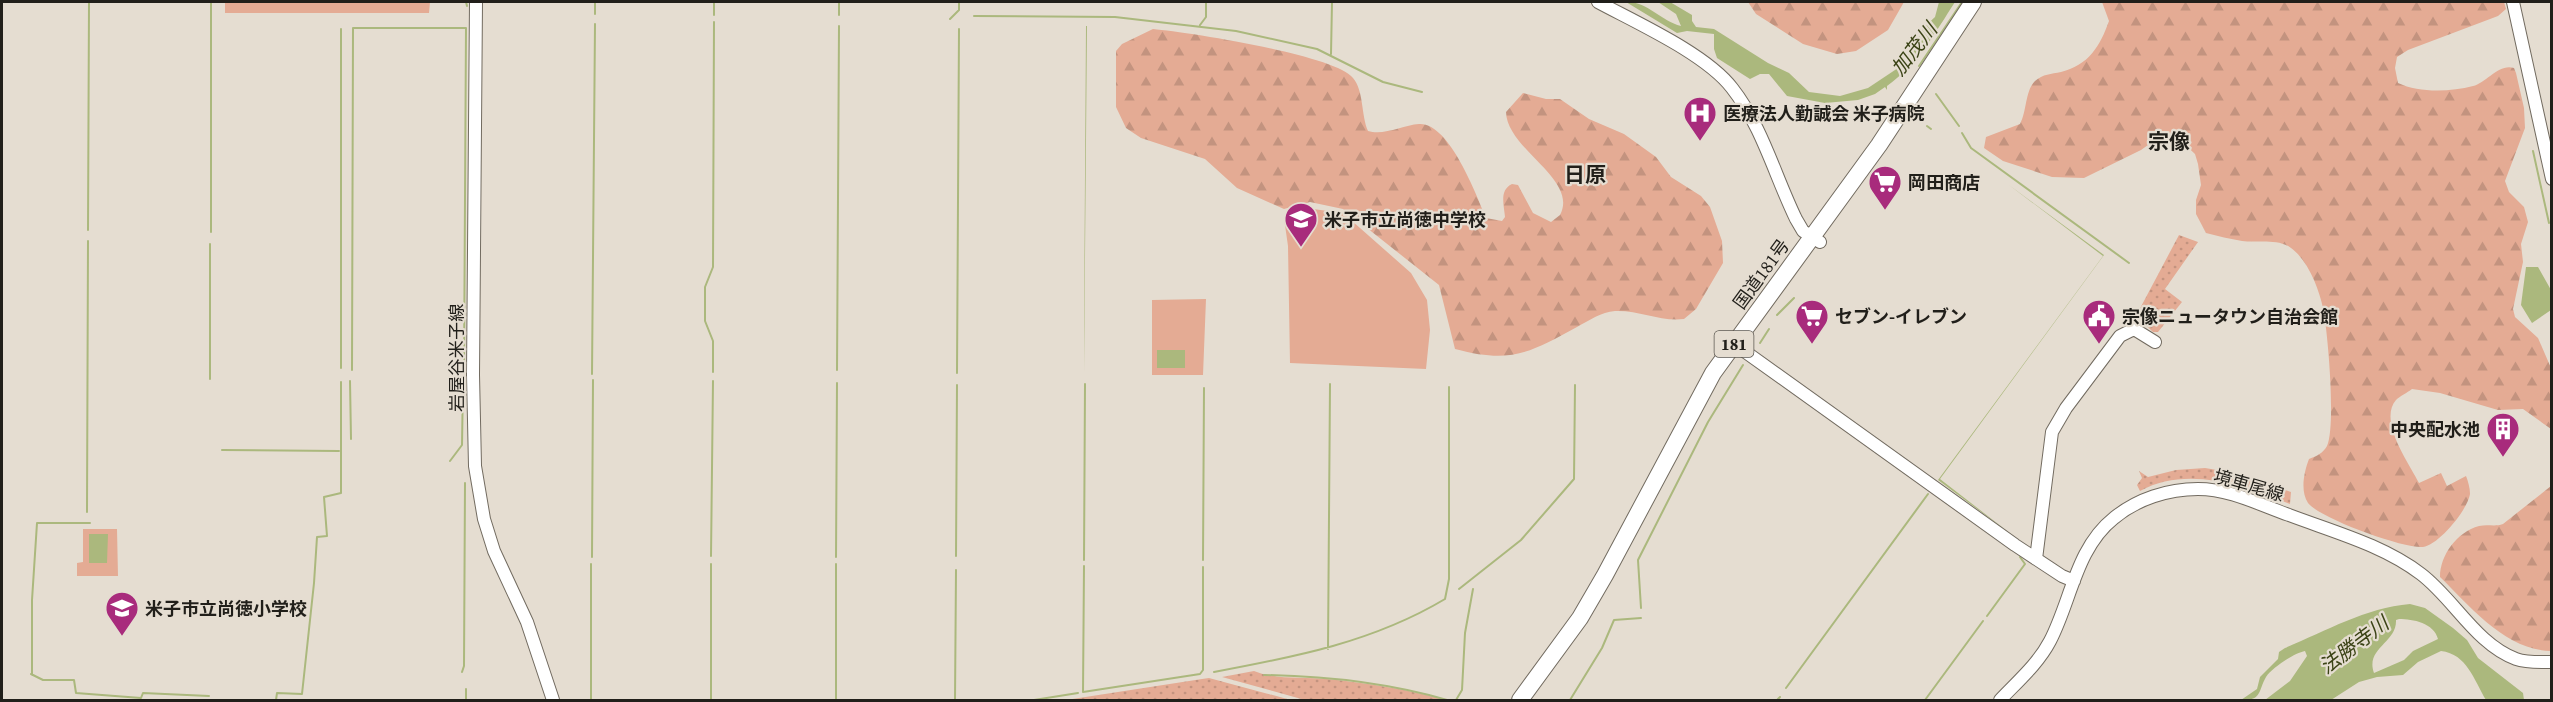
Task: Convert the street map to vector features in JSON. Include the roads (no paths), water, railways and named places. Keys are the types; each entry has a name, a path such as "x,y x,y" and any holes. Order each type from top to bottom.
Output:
{"highway":[{"name":"国道181号","path":"1520,700 1580,618 1713,373 1816,240 1973,2"},
{"name":"国道181号","path":"1534,700 1596,610 1684,438 1740,348 1938,74 1983,2"}],"main road":[{"name":"岩屋谷米子線","path":"476,2 473,375 475,466 484,519 494,551 526,622 552,700"},
{"path":"1598,2 1704,61 1732,86 1746,108 1796,219 1803,231 1816,240"},
{"path":"2513,2 2552,179"},
{"path":"2036,559 2050,445 2057,423 2120,336 2134,329 2155,342"},
{"path":"1740,348 2036,559 2074,581"},
{"name":"境車尾線","path":"2000,700 2048,644 2092,541 2113,518 2132,506 2176,491 2215,491 2238,496 2387,553 2437,586 2482,635 2499,649 2527,662 2552,662"}],"water":[{"name":"加茂川","path":"1626,2 1641,5 1681,26 1676,14 1658,2 1670,2 1692,15 1692,21 1696,27 1714,29 1768,63 1789,73 1809,92 1840,96 1868,88 1898,68 1916,43 1922,29 1935,17 1939,2 1955,2 1925,47 1908,68 1887,86 1887,90 1885,87 1875,94 1858,100 1825,103 1787,96 1769,74 1760,74 1750,79 1717,58 1714,49 1714,34 1687,31 1677,33"},
{"path":"1087,26 1084,373 1084,324"},
{"path":"2009,185 2104,255 1940,479 2011,534 1938,480 2103,256"},
{"path":"2526,267 2538,267 2551,290 2551,310 2532,323 2521,305"},
{"path":"1157,350 1185,350 1185,368 1157,368"},
{"path":"89,534 108,534 107,563 89,563"},
{"name":"法勝寺川","path":"2410,604 2425,608 2453,628 2467,640 2478,658 2523,693 2524,700 2486,700 2464,663 2450,653 2441,651 2418,662 2403,675 2377,677 2359,682 2331,700 2265,700 2290,681 2307,656 2305,651 2273,669 2266,677 2256,697 2241,700 2257,689 2260,677 2278,659 2279,652 2285,648 2361,615","holes":["2405,619 2428,626 2438,639 2413,651 2404,660 2374,673 2372,664 2377,651 2392,634 2396,620"]}],"waterway":[{"path":"88,230 89,2"},
{"path":"211,2 211,232"},
{"path":"466,2 467,6"},
{"path":"595,2 595,14"},
{"path":"714,2 714,15"},
{"path":"839,2 839,15"},
{"path":"950,19 959,10 959,2"},
{"path":"1200,25 1206,17 1206,2"},
{"path":"1331,54 1332,2"},
{"name":"加茂川","path":"1919,66 1962,2"},
{"path":"974,16 1115,17 1236,31 1317,49 1383,82 1422,92"},
{"path":"713,372 713,341 705,321 705,287 713,267 714,22"},
{"path":"592,374 595,24"},
{"path":"837,370 839,26"},
{"path":"352,370 353,28 466,28 464,370"},
{"path":"341,29 341,368"},
{"path":"957,373 959,29"},
{"path":"1936,94 1959,126"},
{"path":"1927,126 1931,129"},
{"path":"1962,133 1971,148 2129,263"},
{"path":"2533,151 2549,223"},
{"path":"87,512 88,241"},
{"path":"210,244 210,379"},
{"path":"1777,315 1794,298"},
{"path":"1760,343 1769,329"},
{"path":"1641,608 1638,560 1708,422 1743,365"},
{"path":"592,557 593,380"},
{"path":"350,381 351,439"},
{"path":"450,461 462,445 463,381"},
{"path":"711,556 713,381"},
{"path":"276,700 277,693 302,694 317,537 327,536 324,497 341,493 341,382"},
{"path":"836,557 837,383"},
{"path":"1084,560 1085,384"},
{"path":"1328,649 1330,384"},
{"path":"956,556 957,385"},
{"path":"1459,589 1521,540 1574,479 1575,385"},
{"path":"1214,672 1304,654 1362,637 1418,614 1445,599 1449,579 1449,387"},
{"path":"1203,560 1204,388"},
{"path":"222,450 339,451"},
{"path":"462,672 464,666 465,483"},
{"path":"1786,688 1928,494"},
{"path":"32,675 32,600 37,523 90,523"},
{"path":"1987,616 2025,564 2020,557"},
{"path":"591,564 591,700"},
{"path":"711,564 711,700"},
{"path":"836,564 836,700"},
{"path":"1084,566 1083,692 1200,674 1203,670 1203,567"},
{"path":"955,700 956,570"},
{"path":"1456,700 1462,690 1465,633 1473,589"},
{"path":"1570,700 1602,648 1614,620 1641,618"},
{"path":"1925,700 1983,621"},
{"path":"31,674 43,680 74,680 76,693 141,698 143,693 209,696"},
{"path":"1264,675 1356,682 1402,689 1447,700"},
{"path":"466,689 466,700"},
{"path":"1034,700 1078,693"},
{"path":"1777,700 1780,697"}],"place":[{"name":"医療法人勤誠会 米子病院","path":"1700,142"},
{"name":"岡田商店","path":"1885,211"},
{"name":"米子市立尚徳中学校","path":"1301,248"},
{"name":"セブン-イレブン","path":"1812,345"},
{"name":"宗像ニュータウン自治会館","path":"2099,345"},
{"name":"中央配水池","path":"2503,458"},
{"name":"米子市立尚徳小学校","path":"122,637"}],"district":[{"name":"宗像","path":"2169,141"},
{"name":"日原","path":"1585,174"}]}
